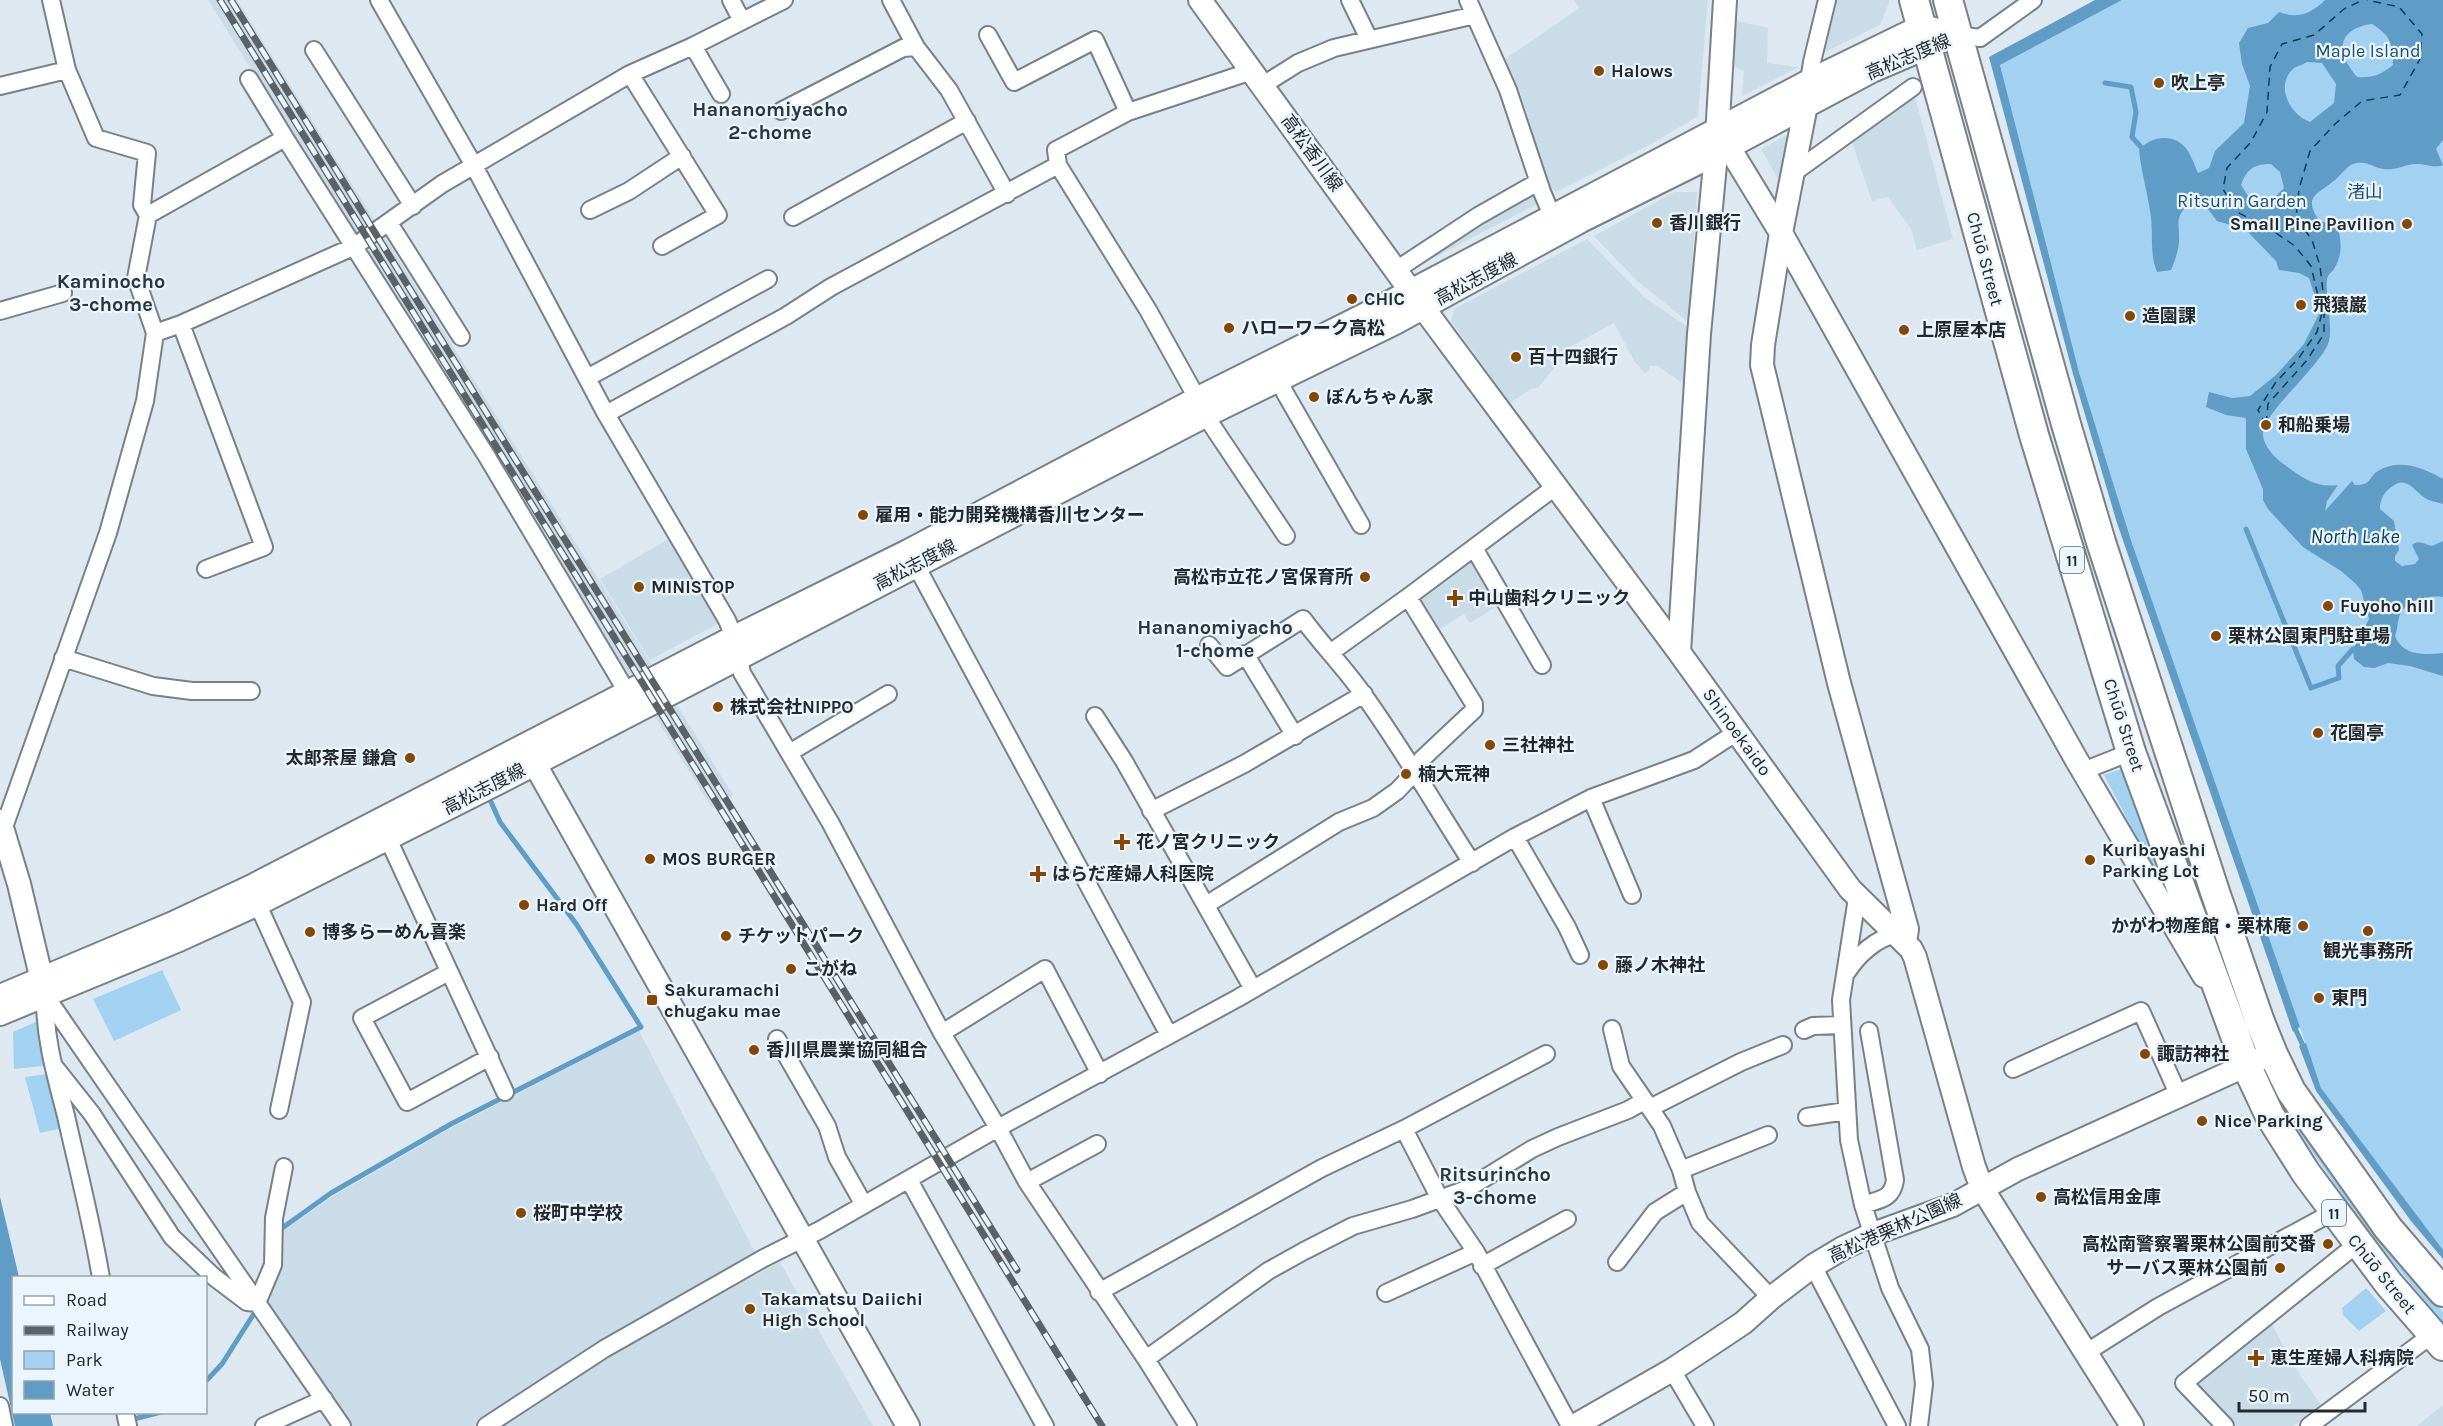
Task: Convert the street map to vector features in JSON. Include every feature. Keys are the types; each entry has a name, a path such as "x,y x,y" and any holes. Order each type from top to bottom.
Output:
{"highway":[{"name":"11","path":"1948,0 1958,35"},
{"name":"Chūō Street","path":"1922,24 2017,374 2131,752 2246,1065 2270,1116 2333,1212 2404,1303 2438,1340"},
{"name":"Chūō Street","path":"1958,35 2101,542 2215,892 2273,1054 2292,1091 2336,1156 2388,1228 2443,1292"}],"main road":[{"name":"高松香川線","path":"1200,0 1417,299"},
{"path":"1679,652 1699,334 1721,143 1718,80 1725,0"},
{"name":"高松志度線","path":"1721,143 1809,81 1922,24 1958,35"},
{"name":"高松志度線","path":"0,996 43,987 179,940 254,895 1202,406 1417,299 1556,224 1721,143 1806,105 1878,68 1922,24"},
{"path":"1806,105 1781,233 1763,345 1762,365 1839,683 1907,929 1901,938"},
{"path":"1721,143 1781,233 2083,771 2227,1015"},
{"name":"Shinoekaido","path":"1417,299 1679,652 1857,898 1901,938 1915,957 1974,1167 1982,1188 2132,1426"},
{"path":"1644,606 1661,600 1673,592 1683,578"},
{"name":"高松志度線","path":"529,755 627,692 736,647"},
{"path":"529,755 908,1426"},
{"path":"1,825 20,884 43,987"},
{"name":"高松志度線","path":"0,1014 43,987"},
{"name":"高松港栗林公園線","path":"1572,1426 1672,1370 1743,1323 1813,1266 1842,1248 1872,1234 1953,1204 2018,1169 2273,1054"}],"street":[{"path":"1,825 108,533 145,400 155,333 136,278 148,215 142,205 147,153 96,138 67,70 51,0"},
{"path":"379,0 473,164 606,414 727,620 742,673 830,822 942,1033 1027,1182 1146,1359 1188,1426"},
{"path":"731,0 742,21"},
{"path":"155,333 181,324 355,246 473,164 630,74 693,46 784,0"},
{"path":"891,0 916,47 949,90 1007,194"},
{"path":"1350,0 1369,39"},
{"path":"1809,81 1827,0"},
{"path":"1958,35 1980,38 2033,0"},
{"path":"1286,536 1202,406 1149,310 1058,165 1056,150 1128,112 1257,78 1334,48 1472,8 1508,90 1538,182 1556,224"},
{"path":"987,35 1014,82 1095,40 1128,112"},
{"path":"693,46 721,94"},
{"path":"781,111 903,48 916,47"},
{"path":"314,51 413,206"},
{"path":"0,86 67,70"},
{"path":"630,74 718,215 662,246"},
{"path":"249,80 486,454 627,692"},
{"path":"1792,174 1913,87"},
{"path":"793,217 967,122"},
{"path":"148,215 285,138"},
{"path":"590,210 629,191 682,156"},
{"path":"606,414 786,316 831,286 1058,165"},
{"path":"1396,270 1478,216 1538,182"},
{"path":"389,223 461,337"},
{"path":"587,378 768,279"},
{"path":"0,311 63,293"},
{"path":"181,324 264,547 206,569"},
{"path":"1275,370 1361,525"},
{"path":"1330,653 1555,487"},
{"path":"1474,548 1542,665"},
{"path":"911,558 1169,1035"},
{"path":"1206,905 1339,822 1373,808 1397,791 1414,773 1422,759 1474,710 1474,704 1408,597"},
{"path":"1209,645 1227,667 1303,619 1364,694 1472,863"},
{"path":"1245,654 1295,736"},
{"path":"63,658 153,686 192,691 251,691"},
{"path":"789,753 888,694"},
{"path":"1151,811 1295,736 1364,694"},
{"path":"1095,716 1124,761 1253,989"},
{"path":"486,1426 604,1349 764,1258 909,1180 998,1128 1253,989 1515,837 1591,798 1694,760 1737,732"},
{"path":"2083,771 2131,752"},
{"path":"1591,798 1632,896"},
{"path":"384,829 506,1092"},
{"path":"1515,837 1567,927 1580,955"},
{"path":"254,895 302,1002 279,1110"},
{"path":"1857,898 1841,1000 1846,1111 1853,1168 1872,1234 1890,1288 1920,1349 1924,1384 1919,1426"},
{"path":"1846,974 1856,958 1886,936 1901,938"},
{"path":"942,1033 1045,969 1100,1074"},
{"path":"450,972 362,1018 407,1102 490,1057"},
{"path":"43,987 54,1066 93,1231 101,1276"},
{"path":"43,987 342,1426"},
{"path":"2013,1069 2141,1011 2178,1096"},
{"path":"1804,1030 1813,1026 1841,1025"},
{"path":"1612,1029 1621,1066 1662,1126 1681,1170 1686,1192 1700,1222 1771,1298"},
{"path":"1863,1205 1887,1197 1893,1191 1895,1180 1869,1031"},
{"path":"777,1039 827,1126 837,1157 864,1205"},
{"path":"1146,1359 1268,1271 1353,1226 1467,1189 1532,1149 1558,1137 1647,1104 1783,1045"},
{"path":"1099,1292 1322,1168 1404,1129 1546,1054"},
{"path":"54,1066 92,1114 172,1237 214,1277 247,1302 257,1303"},
{"path":"1807,1118 1846,1111"},
{"path":"1404,1129 1440,1199 1479,1259 1572,1426"},
{"path":"1681,1170 1768,1135"},
{"path":"1027,1182 1097,1144"},
{"path":"257,1303 273,1265 274,1218 284,1167"},
{"path":"909,1180 1045,1426"},
{"path":"1617,1262 1655,1212 1686,1192"},
{"path":"2086,1352 2158,1307 2333,1212"},
{"path":"1386,1293 1479,1259 1567,1219"},
{"path":"2225,1426 2184,1383 2357,1244"},
{"path":"1813,1266 1897,1426"},
{"path":"2309,1426 2438,1340"},
{"path":"1672,1370 1705,1426"},
{"path":"264,1426 324,1399"},
{"path":"0,1406 4,1426"}],"shaded area":[{"path":"208,0 237,0 733,795 712,808"},
{"path":"1574,0 1708,0 1698,116 1653,143 1556,192 1549,187 1520,91 1513,83 1504,60 1579,8"},
{"path":"1833,0 1889,0 1889,2 1880,25 1823,53"},
{"path":"1737,21 1768,28 1767,63 1799,67 1742,96 1744,71 1735,67 1734,61"},
{"path":"1914,93 1953,239 1917,250 1911,229 1888,197 1872,201 1851,139"},
{"path":"1787,135 1791,144 1783,178 1778,179 1761,149"},
{"path":"1532,189 1538,197 1537,204 1420,265 1412,262"},
{"path":"1674,192 1697,192 1688,322 1636,280 1594,236"},
{"path":"1587,239 1644,297 1688,327 1685,383 1658,366 1650,366 1645,373 1634,361 1614,323 1548,359 1555,367 1538,388 1531,389 1510,403 1451,321 1454,309"},
{"path":"672,537 721,622 650,660 600,579"},
{"name":"中山歯科クリニック","path":"1466,559 1474,561 1499,605 1470,623 1464,614 1434,633 1414,595"},
{"name":"桜町中学校","path":"639,1031 757,1256 601,1341 473,1426 351,1426 266,1303 280,1266 282,1231 333,1196 453,1127"},
{"name":"Takamatsu Daiichi High School","path":"780,1262 873,1426 502,1426 608,1356"},
{"name":"恵生産婦人科病院","path":"2270,1321 2300,1375 2322,1406 2293,1426 2231,1426 2191,1384"},
{"path":"2443,1405 2443,1426 2417,1426"}],"green space":[{"name":"Ritsurin Garden","path":"2122,0 2443,0 2443,1250 2321,1088 2137,558 2105,457 2079,372 2000,65"},
{"path":"2125,768 2164,875 2158,877 2104,775"},
{"path":"162,970 181,1010 114,1041 93,999"},
{"path":"38,1021 44,1066 14,1069 13,1032"},
{"path":"48,1074 62,1128 40,1133 25,1077"},
{"path":"2293,1115 2407,1269 2443,1312 2443,1323 2364,1226 2288,1117"},
{"path":"2366,1288 2386,1311 2359,1331 2343,1315 2342,1308"}],"water":[{"path":"2095,0 2122,0 2000,65 2079,372 2132,543 2300,1027 2293,1032 2117,523 2073,374 1989,57"},
{"name":"North Lake","path":"2325,0 2443,0 2443,140 2436,149 2443,165 2412,164 2388,169 2364,163 2354,164 2314,197 2312,207 2320,222 2329,222 2338,229 2340,239 2339,259 2327,280 2330,338 2314,365 2266,423 2263,437 2273,455 2297,474 2323,485 2338,485 2327,501 2325,511 2352,481 2355,485 2365,484 2378,471 2386,467 2411,466 2443,479 2443,504 2427,499 2408,484 2400,483 2385,493 2380,509 2394,521 2399,550 2395,561 2402,566 2415,564 2419,559 2412,545 2415,543 2422,542 2432,546 2443,541 2443,597 2424,598 2405,607 2401,612 2395,636 2399,643 2409,651 2422,654 2443,653 2443,676 2410,666 2388,663 2374,668 2364,667 2354,659 2353,649 2369,619 2361,590 2341,571 2303,547 2268,509 2263,500 2263,489 2246,449 2246,418 2226,415 2206,407 2209,392 2232,398 2250,396 2276,375 2304,344 2320,312 2309,278 2299,273 2279,270 2276,261 2245,229 2217,221 2207,208 2191,202 2180,216 2179,246 2171,270 2157,272 2153,257 2149,203 2139,150 2150,141 2171,139 2183,145 2188,151 2198,173 2209,168 2215,151 2244,123 2250,86 2242,64 2239,43 2248,28 2268,23 2279,12 2292,15 2304,14","holes":["2372,24 2387,36 2392,51 2393,65 2376,75 2357,77 2345,59 2343,43 2352,31","2307,62 2322,63 2336,84 2334,103 2310,122 2296,113 2287,99 2285,83 2294,68","2271,164 2280,172 2284,188 2266,206 2254,205 2241,185 2252,168"]},
{"path":"2306,1043 2321,1088 2443,1250 2443,1259 2411,1221 2316,1091 2299,1046"},
{"path":"0,1197 19,1276 12,1276 12,1413 0,1359"},
{"path":"12,1414 50,1414 53,1426 15,1426"}],"waterway":[{"path":"2105,83 2131,87 2136,112 2132,137 2141,147"},
{"path":"2246,529 2311,688 2339,678 2338,666 2353,649"},
{"path":"278,1231 331,1193 451,1124 641,1027 577,925 500,822 491,802"},
{"path":"2294,1026 2305,1050"},
{"path":"207,1380 222,1364 255,1312"},
{"path":"135,1425 134,1419 153,1414"}],"ferry route":[{"path":"2266,425 2258,410 2276,382 2298,359 2317,332 2322,313 2311,266 2295,246 2270,229 2237,212 2223,189 2227,168 2251,142 2267,112 2270,67 2282,44 2314,35 2344,9 2363,0"},
{"path":"2266,424 2268,404 2307,360 2324,334 2324,300 2320,266 2312,240 2296,218 2299,189 2310,151 2335,124 2362,101 2400,95 2420,59 2422,34 2399,7 2367,0"}],"railway":[{"path":"220,0 1102,1426"},
{"path":"231,0 1017,1270"}],"place":[{"name":"Halows","path":"1599,71"},
{"name":"吹上亭","path":"2159,83"},
{"name":"香川銀行","path":"1657,223"},
{"name":"Small Pine Pavilion","path":"2407,224"},
{"name":"CHIC","path":"1352,299"},
{"name":"飛猿巌","path":"2301,305"},
{"name":"造園課","path":"2130,316"},
{"name":"ハローワーク高松","path":"1229,328"},
{"name":"上原屋本店","path":"1904,330"},
{"name":"百十四銀行","path":"1516,357"},
{"name":"ぽんちゃん家","path":"1314,397"},
{"name":"和船乗場","path":"2266,425"},
{"name":"雇用・能力開発機構香川センター","path":"863,515"},
{"name":"高松市立花ノ宮保育所","path":"1365,577"},
{"name":"MINISTOP","path":"639,587"},
{"name":"中山歯科クリニック","path":"1455,598"},
{"name":"Fuyoho hill","path":"2328,606"},
{"name":"栗林公園東門駐車場","path":"2216,636"},
{"name":"株式会社NIPPO","path":"718,707"},
{"name":"花園亭","path":"2318,733"},
{"name":"三社神社","path":"1490,745"},
{"name":"太郎茶屋 鎌倉","path":"410,758"},
{"name":"楠大荒神","path":"1406,774"},
{"name":"花ノ宮クリニック","path":"1122,842"},
{"name":"MOS BURGER","path":"650,859"},
{"name":"Kuribayashi Parking Lot","path":"2090,860"},
{"name":"はらだ産婦人科医院","path":"1038,874"},
{"name":"Hard Off","path":"524,905"},
{"name":"かがわ物産館・栗林庵","path":"2303,926"},
{"name":"観光事務所","path":"2368,931"},
{"name":"博多らーめん喜楽","path":"310,932"},
{"name":"チケットパーク","path":"726,936"},
{"name":"藤ノ木神社","path":"1603,965"},
{"name":"こがね","path":"791,969"},
{"name":"東門","path":"2319,998"},
{"name":"Sakuramachi chugaku mae","path":"652,1000"},
{"name":"香川県農業協同組合","path":"754,1050"},
{"name":"諏訪神社","path":"2145,1054"},
{"name":"Nice Parking","path":"2202,1121"},
{"name":"高松信用金庫","path":"2041,1197"},
{"name":"桜町中学校","path":"521,1213"},
{"name":"高松南警察署栗林公園前交番","path":"2328,1244"},
{"name":"サーバス栗林公園前","path":"2280,1268"},
{"name":"Takamatsu Daiichi High School","path":"750,1309"},
{"name":"恵生産婦人科病院","path":"2256,1358"}],"district":[{"name":"Hananomiyacho 2-chome","path":"770,120"},
{"name":"Kaminocho 3-chome","path":"111,292"},
{"name":"Hananomiyacho 1-chome","path":"1215,638"},
{"name":"Ritsurincho 3-chome","path":"1495,1186"}],"park label":[{"name":"Maple Island","path":"2368,51"},
{"name":"渚山","path":"2365,192"}]}
